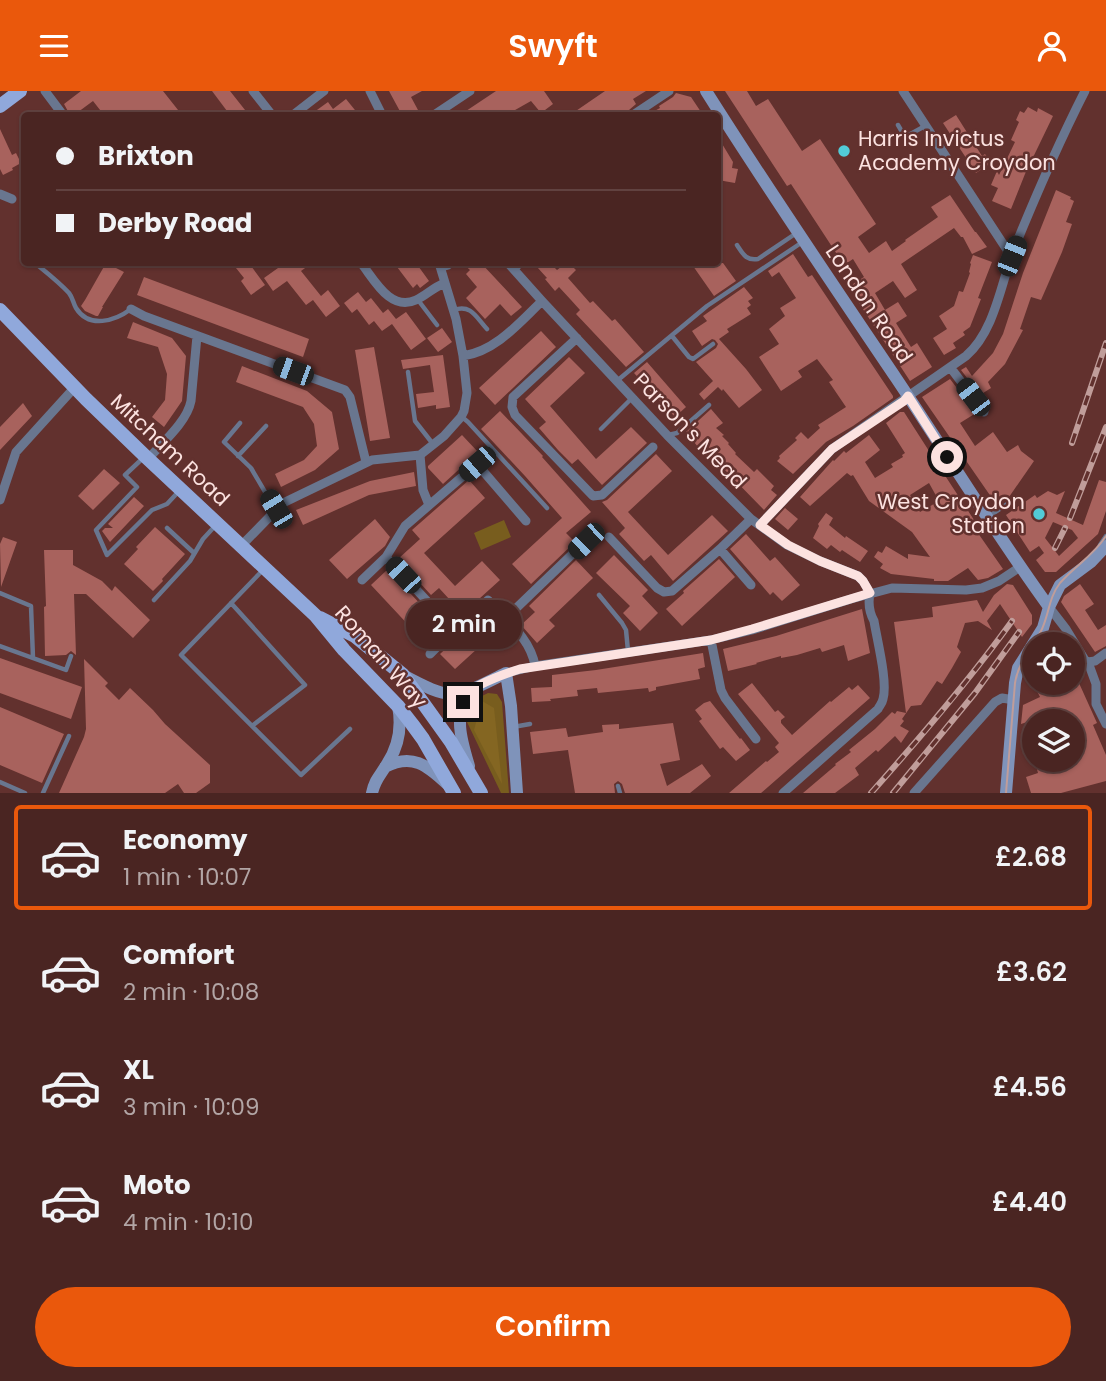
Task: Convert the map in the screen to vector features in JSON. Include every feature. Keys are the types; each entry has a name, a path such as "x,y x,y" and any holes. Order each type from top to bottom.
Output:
{"main road":[{"path":"0,106 20,91"},
{"name":"Mitcham Road","path":"0,310 147,457 316,616"},
{"name":"Roman Way","path":"316,616 355,636 403,675 443,730 481,793"},
{"name":"Roman Way","path":"316,616 344,650 398,706 423,739 453,791"}],"street":[{"path":"45,91 61,112"},
{"path":"253,91 270,112"},
{"path":"297,112 324,91"},
{"path":"370,91 380,112"},
{"path":"438,112 470,91"},
{"path":"638,112 669,91"},
{"name":"London Road","path":"706,91 720,112"},
{"path":"903,91 1012,256"},
{"path":"760,525 832,449 904,401 966,356 980,342 1052,159 1085,91"},
{"name":"London Road","path":"721,114 800,237 1049,607"},
{"path":"0,194 12,199"},
{"path":"364,266 384,293 391,299 406,303 445,283"},
{"path":"242,545 276,509 293,497 366,462 420,455 434,445 461,417 467,393 463,355 440,266"},
{"name":"Parson's Mead","path":"511,266 667,435 751,519 798,550 858,576 870,593"},
{"path":"463,355 483,351 498,342 542,301"},
{"path":"131,309 345,390 350,397 366,462"},
{"path":"147,457 189,411 197,336"},
{"path":"577,338 513,397 515,415 589,494 598,497 667,435"},
{"path":"950,367 984,412"},
{"path":"0,500 16,452 75,387"},
{"path":"420,455 423,490 429,505"},
{"path":"362,580 386,557 405,526 477,464 526,521"},
{"path":"609,537 664,593 672,591 751,519"},
{"path":"505,619 586,541"},
{"path":"1006,793 1018,668 1043,628 1049,607 1060,585 1091,562 1106,546"},
{"path":"720,549 751,585"},
{"path":"386,557 454,630 430,654"},
{"path":"403,675 446,695 468,692 506,673 535,666 711,640 870,593 900,587 966,590 982,588 1020,567"},
{"path":"783,793 882,703 883,680 869,604 870,593"},
{"path":"474,613 488,600 531,650 535,666"},
{"path":"1049,607 1084,660 1088,662 1096,684 1096,704 1106,724"},
{"path":"711,640 721,690 756,739"},
{"path":"1088,662 1095,661 1106,653"},
{"path":"506,673 511,701 517,793"},
{"path":"468,692 459,712 463,747 472,776"},
{"path":"914,793 995,702 1002,698 1014,700"},
{"path":"372,793 374,782 392,756 399,734 398,706"},
{"path":"385,768 403,761 420,763 453,791"}],"lane":[{"path":"898,125 905,137 926,126"},
{"path":"737,245 746,258 751,260 800,237"},
{"path":"617,381 707,306 800,237"},
{"path":"39,266 69,294 76,310 92,320 115,319 131,309"},
{"path":"418,299 437,325"},
{"path":"453,310 464,307 469,309 487,329"},
{"path":"672,336 693,359 713,344"},
{"path":"408,372 415,421 434,445"},
{"path":"601,429 633,398"},
{"path":"667,435 677,433 709,405"},
{"path":"461,417 547,508"},
{"path":"240,423 224,442 251,468 276,509"},
{"path":"238,456 266,426"},
{"path":"147,457 125,475 137,487 96,530 107,555 152,510 167,504 181,489"},
{"path":"987,517 1016,498"},
{"path":"154,600 190,561 203,539 218,523"},
{"path":"167,528 194,553"},
{"path":"1049,607 1059,585 1092,553 1106,535"},
{"path":"265,567 181,655 301,775 350,729"},
{"path":"0,593 31,606 33,658"},
{"path":"598,595 622,623 626,631 628,652"},
{"path":"231,603 305,685 252,726"},
{"path":"0,646 66,670 71,656"},
{"path":"512,727 530,725"},
{"path":"43,793 69,736"},
{"path":"0,782 25,793"},
{"path":"618,786 620,793"}],"shaded area":[{"path":"504,520 511,537 481,550 474,533"},
{"path":"488,693 497,694 502,702 509,793 501,793 467,722 474,700"},
{"path":"482,701 494,708 502,784 474,730"}],"building":[{"path":"81,91 163,91 180,112 102,112 93,101 78,112 68,112 64,104"},
{"path":"212,91 230,91 247,112 228,112"},
{"path":"389,91 422,91 411,97 418,110 400,112"},
{"path":"496,91 544,91 553,104 542,112 531,101 511,112 464,112"},
{"path":"605,91 646,91 633,99 636,104 628,112 574,112"},
{"path":"725,91 747,91 756,106 768,99 802,151 820,139 876,224 858,237 869,253 886,241 892,251 906,241 938,217 931,207 950,195 987,247 972,254 963,237 954,228 901,264 917,290 905,298 893,281 875,293 885,310 898,302 907,316 896,323 911,347 917,343 932,367 910,381 859,303 852,288 853,284 864,277 853,259 844,265 791,184 787,186"},
{"path":"676,93 691,97 701,112 653,112"},
{"path":"346,99 357,112 314,112 328,102 333,109"},
{"path":"1028,107 1037,112 1038,108 1053,116 1011,209 992,201 998,188 991,185 997,171 999,175 1015,142 1011,140 1019,122 1016,120 1020,111 1024,113"},
{"path":"956,115 982,156 985,154 991,163 976,173 943,123"},
{"path":"0,129 12,155 16,153 21,163 3,175 0,169"},
{"path":"721,142 733,162 732,168 738,169 735,183 721,181"},
{"path":"1056,190 1074,201 1066,222 1072,224 1062,252 1041,300 1031,297 1020,329 1023,330 1005,364 988,382 991,388 980,395 961,370 966,367 972,376 993,353 1003,334 1023,273"},
{"path":"793,254 808,277 812,275 893,398 826,442 793,474 777,461 779,456 797,440 795,438 801,432 808,439 820,428 818,425 846,407 829,382 833,380 817,359 798,371 802,377 781,391 759,357 779,344 769,329 785,316 780,308 796,298 779,272 772,277 768,271"},
{"path":"973,255 992,262 970,327 963,332 965,335 953,343 956,348 944,355 933,338 947,329 939,316 954,306 959,291 963,292"},
{"path":"723,263 736,281 714,296 693,266 721,266"},
{"path":"104,266 112,266 124,272 98,316 85,311 81,306"},
{"path":"234,266 251,266 265,285 251,295 241,281 244,278"},
{"path":"281,266 308,266 301,271 321,296 328,290 340,306 326,317 313,300 306,305 287,281 273,291 264,278"},
{"path":"396,266 418,266 429,281 420,288 417,284 413,288"},
{"path":"465,266 484,266 522,307 511,316 500,304 485,319 466,298 477,287 466,274 470,270"},
{"path":"553,266 557,270 562,266 572,266 576,270 568,278 590,303 593,301 612,321 615,319 644,352 626,367 576,314 580,310 559,287 555,291 537,267"},
{"path":"144,277 309,339 303,357 137,295"},
{"path":"744,287 753,298 748,301 751,305 747,308 751,314 727,329 729,332 719,339 762,390 739,408 723,389 722,391 718,387 704,400 699,394 713,381 696,362 718,344 712,339 702,346 692,331 707,321 703,316"},
{"path":"358,292 366,302 371,298 383,313 388,309 396,319 406,312 426,339 411,350 392,324 382,331 374,321 369,325 357,309 352,313 344,303"},
{"path":"133,322 172,338 186,356 182,401 164,427 152,417 165,400 167,374 158,347 127,338"},
{"path":"442,328 452,342 438,352 427,338"},
{"path":"541,331 556,347 495,405 479,388"},
{"path":"374,347 390,438 370,441 355,350"},
{"path":"443,355 450,407 436,409 436,405 418,408 416,394 434,392 430,365 403,369 401,360"},
{"path":"569,357 585,373 550,406 596,459 631,427 647,443 602,485 578,459 572,464 558,450 539,428 546,422 525,399"},
{"path":"647,362 686,407 675,417 634,373"},
{"path":"242,366 307,391 332,412 339,449 315,470 281,487 275,474 304,460 317,446 314,424 303,407 236,382"},
{"path":"950,379 976,413 960,423 975,446 993,432 1007,452 1018,445 1021,451 1034,461 1009,497 999,504 996,504 922,397"},
{"path":"23,403 32,416 0,450 0,427"},
{"path":"711,409 723,423 716,428 724,435 722,436 735,454 754,472 757,469 774,486 771,490 777,495 764,510 722,467 720,469 706,457 686,432"},
{"path":"500,411 591,512 566,533 575,542 531,584 512,564 562,518 481,429"},
{"path":"904,412 1003,569 988,578 978,580 968,568 948,581 891,574 880,568 883,564 874,557 878,551 882,553 886,546 908,559 908,554 930,557 912,532 869,501 853,475 847,473 810,506 800,497 833,460 869,435 880,450 865,462 875,478 893,467 891,464 905,453 886,423","holes":["929,483 939,501 920,512 910,495"]},
{"path":"462,435 478,452 443,484 428,466"},
{"path":"656,454 672,471 628,512 668,555 712,515 728,531 673,581 651,555 644,561 619,534 625,528 602,502"},
{"path":"104,469 120,483 93,510 78,496"},
{"path":"414,472 416,486 369,495 303,525 296,510 370,481"},
{"path":"469,480 485,498 424,553 455,586 482,561 500,580 469,608 467,615 475,620 485,612 500,628 455,669 440,654 472,624 439,588 431,595 398,559 420,539 412,530"},
{"path":"1099,480 1106,482 1106,511 1098,534 1056,572 1045,572 1036,560 1044,553 1039,546 1030,552 1006,515 1035,495 1037,498 1048,491 1057,495 1065,491 1056,513 1083,525","holes":["1053,522 1072,530 1078,538 1059,556 1045,538"]},
{"path":"134,497 144,506 110,542 102,531 105,528 113,528 108,524"},
{"path":"785,508 798,519 788,530 775,519"},
{"path":"826,513 833,518 829,525 868,551 860,562 831,545 827,549 813,538"},
{"path":"375,519 390,537 385,546 347,579 329,560"},
{"path":"155,527 185,554 153,591 124,564"},
{"path":"746,534 770,561 775,557 800,585 782,601 773,592 770,595 730,549"},
{"path":"3,537 17,542 1,587 0,544"},
{"path":"44,550 73,550 73,565 102,581 112,591 115,586 150,620 133,638 86,594 74,594 76,655 71,651 66,655 45,656"},
{"path":"614,555 648,590 642,596 658,613 640,631 623,613 630,606 596,573"},
{"path":"719,559 735,577 682,626 666,609"},
{"path":"576,560 593,578 549,620 555,626 537,643 521,625 535,612 529,606"},
{"path":"388,569 444,630 428,646 371,585"},
{"path":"1007,584 1013,585 1032,615 1032,624 1026,632 1022,632 1022,637 1000,604 987,621 992,630 978,621 965,623 957,647 961,652 942,684 937,681 921,705 911,706 902,719 904,721 900,726 909,731 901,743 895,736 878,752 876,750 855,768 859,775 835,793 803,793 892,712 906,713 894,622 933,617 932,607 977,600 983,612 994,595"},
{"path":"1080,584 1094,604 1085,610 1098,630 1106,625 1106,646 1095,652 1085,637 1085,632 1081,632 1061,602 1064,596"},
{"path":"862,609 870,653 848,661 844,645 822,652 820,648 728,671 723,649 776,636"},
{"path":"703,653 705,667 698,669 700,679 656,687 656,690 649,692 648,688 598,693 597,688 577,690 578,696 532,702 531,688 552,687 552,675"},
{"path":"0,658 82,687 71,719 0,693"},
{"path":"84,659 108,683 105,686 119,700 130,688 210,765 210,783 196,793 184,793 178,784 165,793 59,793 86,729"},
{"path":"752,683 775,712 778,710 785,717 781,723 792,735 849,687 852,690 858,685 870,698 761,793 729,793 779,752 775,747 779,743 738,694"},
{"path":"1039,695 1084,695 1097,723 1093,725 1106,755 1106,781 1061,793 1031,793 1026,777 1038,772 1085,772 1085,709 1023,709 1023,705 1040,697"},
{"path":"710,701 750,750 736,761 723,747 720,749 699,721 702,719 695,710"},
{"path":"0,707 64,734 42,783 0,765"},
{"path":"673,723 680,760 660,764 667,786 702,764 711,776 690,793 625,793 618,781 614,784 615,793 575,793 568,750 533,754 530,732 566,728 568,737 603,732 602,725 619,724 619,729"}],"tram line":[{"path":"1006,793 1015,683 1019,668 1042,629 1056,588 1106,536"}],"railway":[{"path":"1072,443 1106,343"},
{"path":"1070,518 1106,427"},
{"path":"1055,548 1065,528"},
{"path":"871,793 943,709 1012,621"},
{"path":"893,793 975,693 1019,632"}],"place":[{"name":"Harris Invictus Academy Croydon","path":"844,151"},
{"name":"West Croydon Station","path":"1039,514"}],"route":[{"path":"463,702 468,692 520,669 711,640 870,593 858,576 788,545 760,525 832,449 908,396 947,457"}]}
